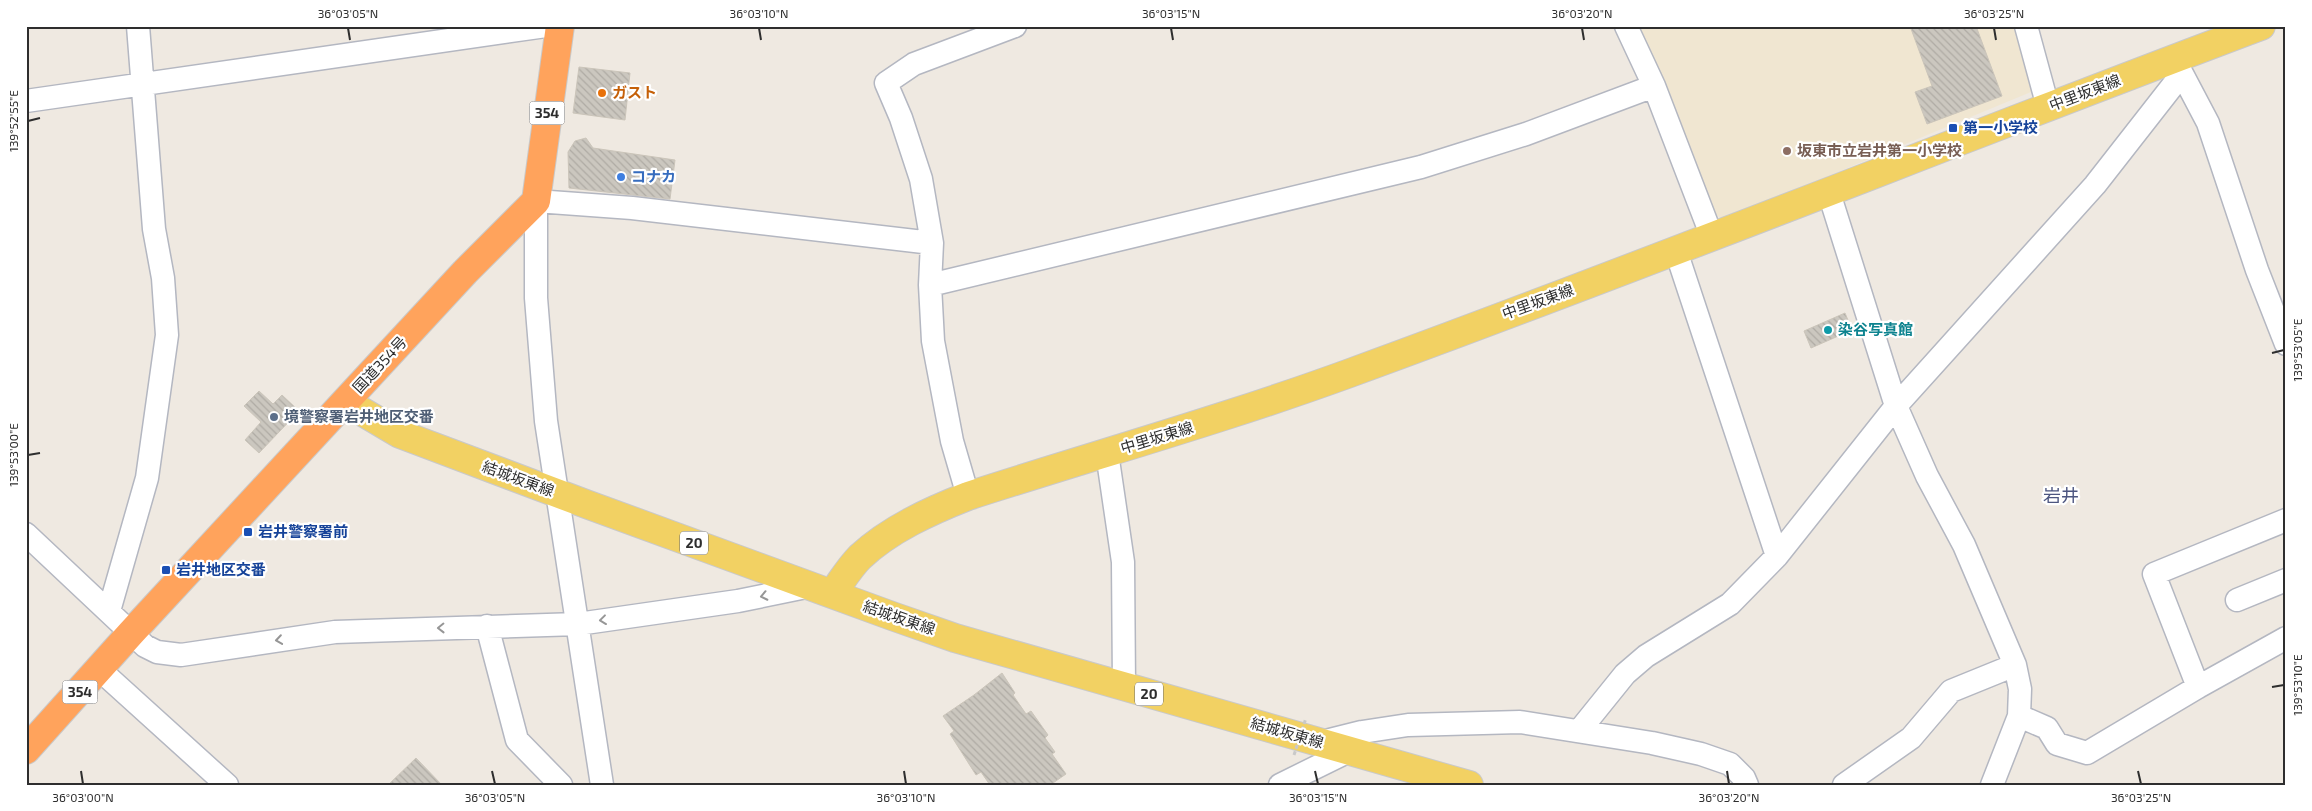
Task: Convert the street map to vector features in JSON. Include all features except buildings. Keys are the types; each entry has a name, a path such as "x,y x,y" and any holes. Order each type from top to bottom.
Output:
{"highway":[{"name":"354","path":"536,201 560,26"},
{"name":"国道354号","path":"26,750 100,670 131,633 465,272 536,201"}],"main road":[{"name":"中里坂東線","path":"822,590 879,542 934,509 968,496 1223,418 1332,380 1676,252 2048,107 2176,62 2261,26"},
{"name":"結城坂東線","path":"346,402 387,428 955,638 1469,785"}],"street":[{"path":"109,611 147,478 167,335 163,278 154,229 138,26"},
{"path":"26,101 546,26"},
{"path":"968,496 952,441 934,341 930,286 932,243 921,179 886,83 914,64 1015,26"},
{"path":"1626,26 1654,86 1712,237"},
{"path":"2026,26 2048,107"},
{"path":"2176,62 2208,123 2257,270 2286,344"},
{"path":"1579,731 1625,674 1646,656 1730,604 1777,556 1896,406 2095,185 2181,76 2176,62"},
{"path":"930,286 1421,167 1526,134 1654,86"},
{"path":"1828,193 1896,406 1927,476 1964,545 2015,664 2020,689 2018,716 1992,785"},
{"path":"602,785 556,492 542,383 536,298 536,201 651,210 932,243"},
{"path":"1676,252 1777,556"},
{"path":"1107,453 1122,562 1124,687"},
{"path":"2198,687 2154,574 2286,520"},
{"path":"26,534 145,646 157,652 181,655 335,632 578,624 822,590"},
{"path":"2237,600 2286,580"},
{"path":"486,626 517,740 561,785"},
{"path":"2018,716 2047,728 2057,744 2087,752 2286,638"},
{"path":"1844,785 1911,738 1951,691 2015,664"},
{"path":"100,670 227,785"},
{"path":"1318,743 1362,732 1408,725 1520,722 1652,743 1701,754 1730,764 1744,778 1747,785"},
{"path":"1280,785 1349,751"}],"path":[{"path":"1294,755 1306,718"}],"shaded area":[{"name":"坂東市立岩井第一小学校","path":"1633,26 2020,26 2036,90 1724,219 1711,213"}],"place":[{"name":"ガスト","path":"602,93"},
{"name":"第一小学校","path":"1953,128"},
{"name":"坂東市立岩井第一小学校","path":"1787,151"},
{"name":"コナカ","path":"621,177"},
{"name":"染谷写真館","path":"1828,330"},
{"name":"境警察署岩井地区交番","path":"274,417"},
{"name":"岩井警察署前","path":"248,532"},
{"name":"岩井地区交番","path":"166,570"}],"district":[{"name":"岩井","path":"2061,496"}]}
